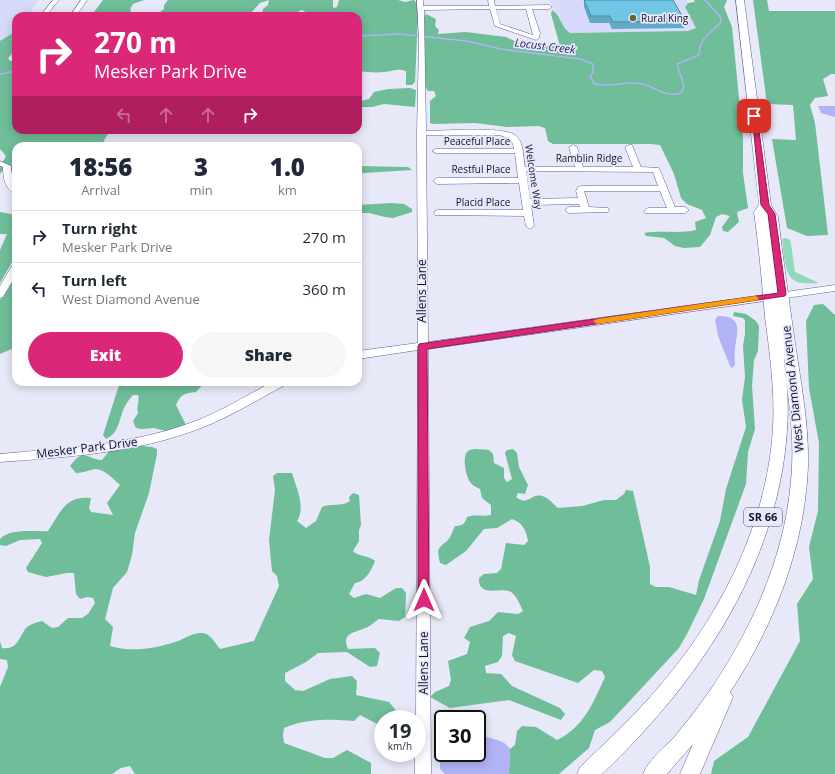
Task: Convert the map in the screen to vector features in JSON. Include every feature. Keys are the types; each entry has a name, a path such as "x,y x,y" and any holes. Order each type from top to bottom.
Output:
{"main road":[{"name":"West Diamond Avenue","path":"653,774 684,739 732,677 747,651 775,587 789,543 797,497 800,468 799,423 760,212 765,205 740,0"},
{"name":"West Diamond Avenue","path":"587,774 641,722 687,666 710,633 725,606 737,584 754,545 773,482 780,431 776,295"},
{"path":"690,774 732,677"}],"street":[{"path":"46,12 56,0"},
{"path":"76,12 84,0"},
{"name":"Allens Lane","path":"420,0 422,346 424,414 423,774"},
{"path":"491,0 498,26 536,38 537,33 529,8"},
{"path":"420,8 549,8"},
{"name":"Welcome Way","path":"421,133 500,133 509,135 516,139 528,202 530,226"},
{"path":"573,147 580,169"},
{"path":"629,147 638,169"},
{"name":"Peaceful Place","path":"436,151 519,151"},
{"path":"0,163 7,166 8,178 12,188"},
{"name":"Ramblin Ridge","path":"521,169 656,170 663,188"},
{"name":"Restful Place","path":"437,181 524,180"},
{"path":"585,210 580,191 581,189 663,188 672,210"},
{"path":"528,202 582,201"},
{"path":"569,210 605,210"},
{"path":"648,211 685,210"},
{"name":"Placid Place","path":"438,213 528,213"},
{"path":"0,295 12,273"},
{"path":"362,354 776,295 835,288"},
{"name":"Mesker Park Drive","path":"0,458 74,452 116,446 158,437 197,425 220,415 273,386"}],"shaded area":[{"path":"0,0 39,0 30,12 12,12 12,36 0,53"},
{"path":"550,0 686,0 688,3 685,7 696,28 689,31 570,33 566,31 556,12 554,11"}],"green space":[{"path":"103,0 144,0 133,4 130,9 131,12 94,12"},
{"path":"168,0 269,0 260,3 252,12 160,12 164,9 164,5"},
{"path":"269,0 333,0 333,7 335,8 337,7 339,0 398,0 405,2 414,0 417,4 418,15 415,82 412,85 406,85 406,71 403,70 384,72 362,71 362,12 304,12 305,11 301,10 298,12 262,12 263,9 268,5"},
{"path":"694,0 727,0 724,7 732,27 743,139 743,173 748,208 737,212 739,222 728,232 723,231 722,227 730,216 722,214 716,217 710,235 700,247 684,248 675,246 664,238 646,236 644,233 684,232 696,230 695,222 706,218 702,210 687,204 681,198 674,174 660,145 553,144 548,141 545,128 538,126 507,127 475,123 430,123 430,101 436,96 434,91 428,91 423,77 424,17 426,14 436,19 435,26 439,30 438,34 466,32 506,37 523,45 536,43 538,45 534,47 535,49 545,46 560,46 551,14 552,10 570,33 688,31 696,28 685,7 688,3 695,2"},
{"path":"753,0 767,0 769,11 835,11 835,74 831,74 823,79 828,96 815,98 810,105 815,123 828,235 807,236 787,228 772,139 796,140 793,105 767,104"},
{"path":"12,34 12,54 8,58 10,61 12,61 12,134 108,134 103,142 12,142 12,173 2,171 0,174 0,163 6,156 0,149 0,41"},
{"path":"410,88 416,90 415,107 384,104 372,107 362,107 362,101 369,99 374,92 388,89"},
{"path":"362,166 408,167 412,170 362,173"},
{"path":"391,203 404,204 412,209 412,212 393,218 385,217 362,213 362,205"},
{"path":"0,212 12,214 12,262 0,283 0,250 7,234 0,234"},
{"path":"786,238 790,240 795,272 819,283 797,282 789,275 785,263 782,239"},
{"path":"12,280 12,349 0,354 0,300"},
{"path":"823,304 835,315 835,774 711,774 714,761 748,737 800,641 797,604 813,579 809,547 818,511 819,443 809,388 806,321 814,305"},
{"path":"734,312 746,314 756,321 759,326 758,351 754,360 752,386 755,429 748,452 746,484 704,599 688,632 679,648 610,722 595,730 589,748 559,774 509,774 510,749 515,745 517,731 522,726 536,727 557,740 566,735 587,713 605,677 602,671 594,670 578,683 515,661 512,655 516,636 509,633 503,636 502,656 498,662 485,666 486,673 501,674 512,686 560,708 565,714 561,720 509,700 450,708 430,697 435,692 449,686 451,680 448,661 467,654 470,642 464,638 470,627 489,621 498,612 518,614 523,611 517,598 511,592 502,590 486,590 482,588 479,578 484,574 497,573 501,569 506,543 524,545 528,541 523,527 516,521 512,519 497,528 484,529 466,551 446,565 440,563 438,555 439,550 451,536 455,526 460,526 463,524 467,517 491,515 491,505 482,498 480,489 469,481 465,468 465,458 467,452 469,450 477,449 489,450 493,454 494,463 504,468 504,478 507,482 512,479 505,453 507,450 513,449 517,453 519,467 528,485 525,494 518,493 516,497 524,501 535,496 542,496 558,508 582,506 604,500 616,500 624,494 626,490 633,491 650,567 650,584 656,587 669,587 696,595 699,580 720,521 726,489 746,427 742,400 745,377 743,346 745,321 743,318 733,316"},
{"path":"119,386 201,386 196,392 182,396 176,405 187,427 169,432 154,428 136,428 133,421 138,413 138,395 133,395 123,410 117,429 114,433 106,439 103,435"},
{"path":"116,443 152,447 157,449 149,493 135,533 132,555 127,572 113,588 105,619 113,627 110,646 118,648 153,648 178,641 196,633 205,633 210,636 220,649 254,641 279,586 277,576 272,571 269,540 275,490 273,476 277,473 292,473 298,491 301,510 297,521 306,528 316,521 322,507 347,503 350,501 349,497 353,493 359,495 361,525 359,530 359,541 353,551 375,561 368,575 359,582 355,583 349,594 354,598 366,594 380,598 396,588 402,588 406,593 405,617 399,621 379,619 369,627 350,634 347,637 346,644 348,649 375,648 380,653 377,666 370,667 347,652 318,653 306,662 285,673 285,681 295,690 303,691 330,679 352,676 357,681 356,695 389,702 396,710 374,710 374,722 360,715 354,721 328,720 301,722 284,728 283,735 284,743 325,758 333,758 347,750 371,763 371,774 135,774 130,766 121,768 112,774 0,774 0,687 8,667 7,660 0,659 0,641 2,648 12,647 18,642 24,631 30,625 42,621 52,628 58,627 68,618 82,618 88,614 95,603 93,598 87,597 80,599 76,594 74,573 46,577 28,572 26,568 42,543 40,539 20,540 6,546 0,545 0,539 10,533 22,531 48,531 60,511 69,502 75,499 91,498 89,508 91,512 113,515 107,503 120,485 109,475 99,469 76,473 70,466 79,456 82,455 102,460"}],"water":[{"path":"818,106 835,106 835,117 821,113"},
{"path":"718,316 732,319 737,326 735,365 732,368 718,336 715,320"},
{"path":"486,737 504,743 510,749 509,774 445,774 440,769 440,762 486,762"}],"building":[{"path":"584,0 673,0 685,21 613,22 610,16 591,16"}],"waterway":[{"name":"Locust Creek","path":"362,36 400,34 467,41 501,49 580,59 593,64 593,72 590,77 595,84 607,85 636,83 647,85 665,93 675,94 681,93 684,86 677,64 699,55 701,44 706,36 721,22 720,16 705,0"},
{"name":"Locust Creek","path":"0,74 12,72"}],"slow traffic":[{"path":"597,321 755,298"}],"place":[{"name":"Rural King","path":"633,18"}],"route":[{"path":"424,600 424,414 422,346 652,314 782,294 772,214 765,205 754,116"}]}
